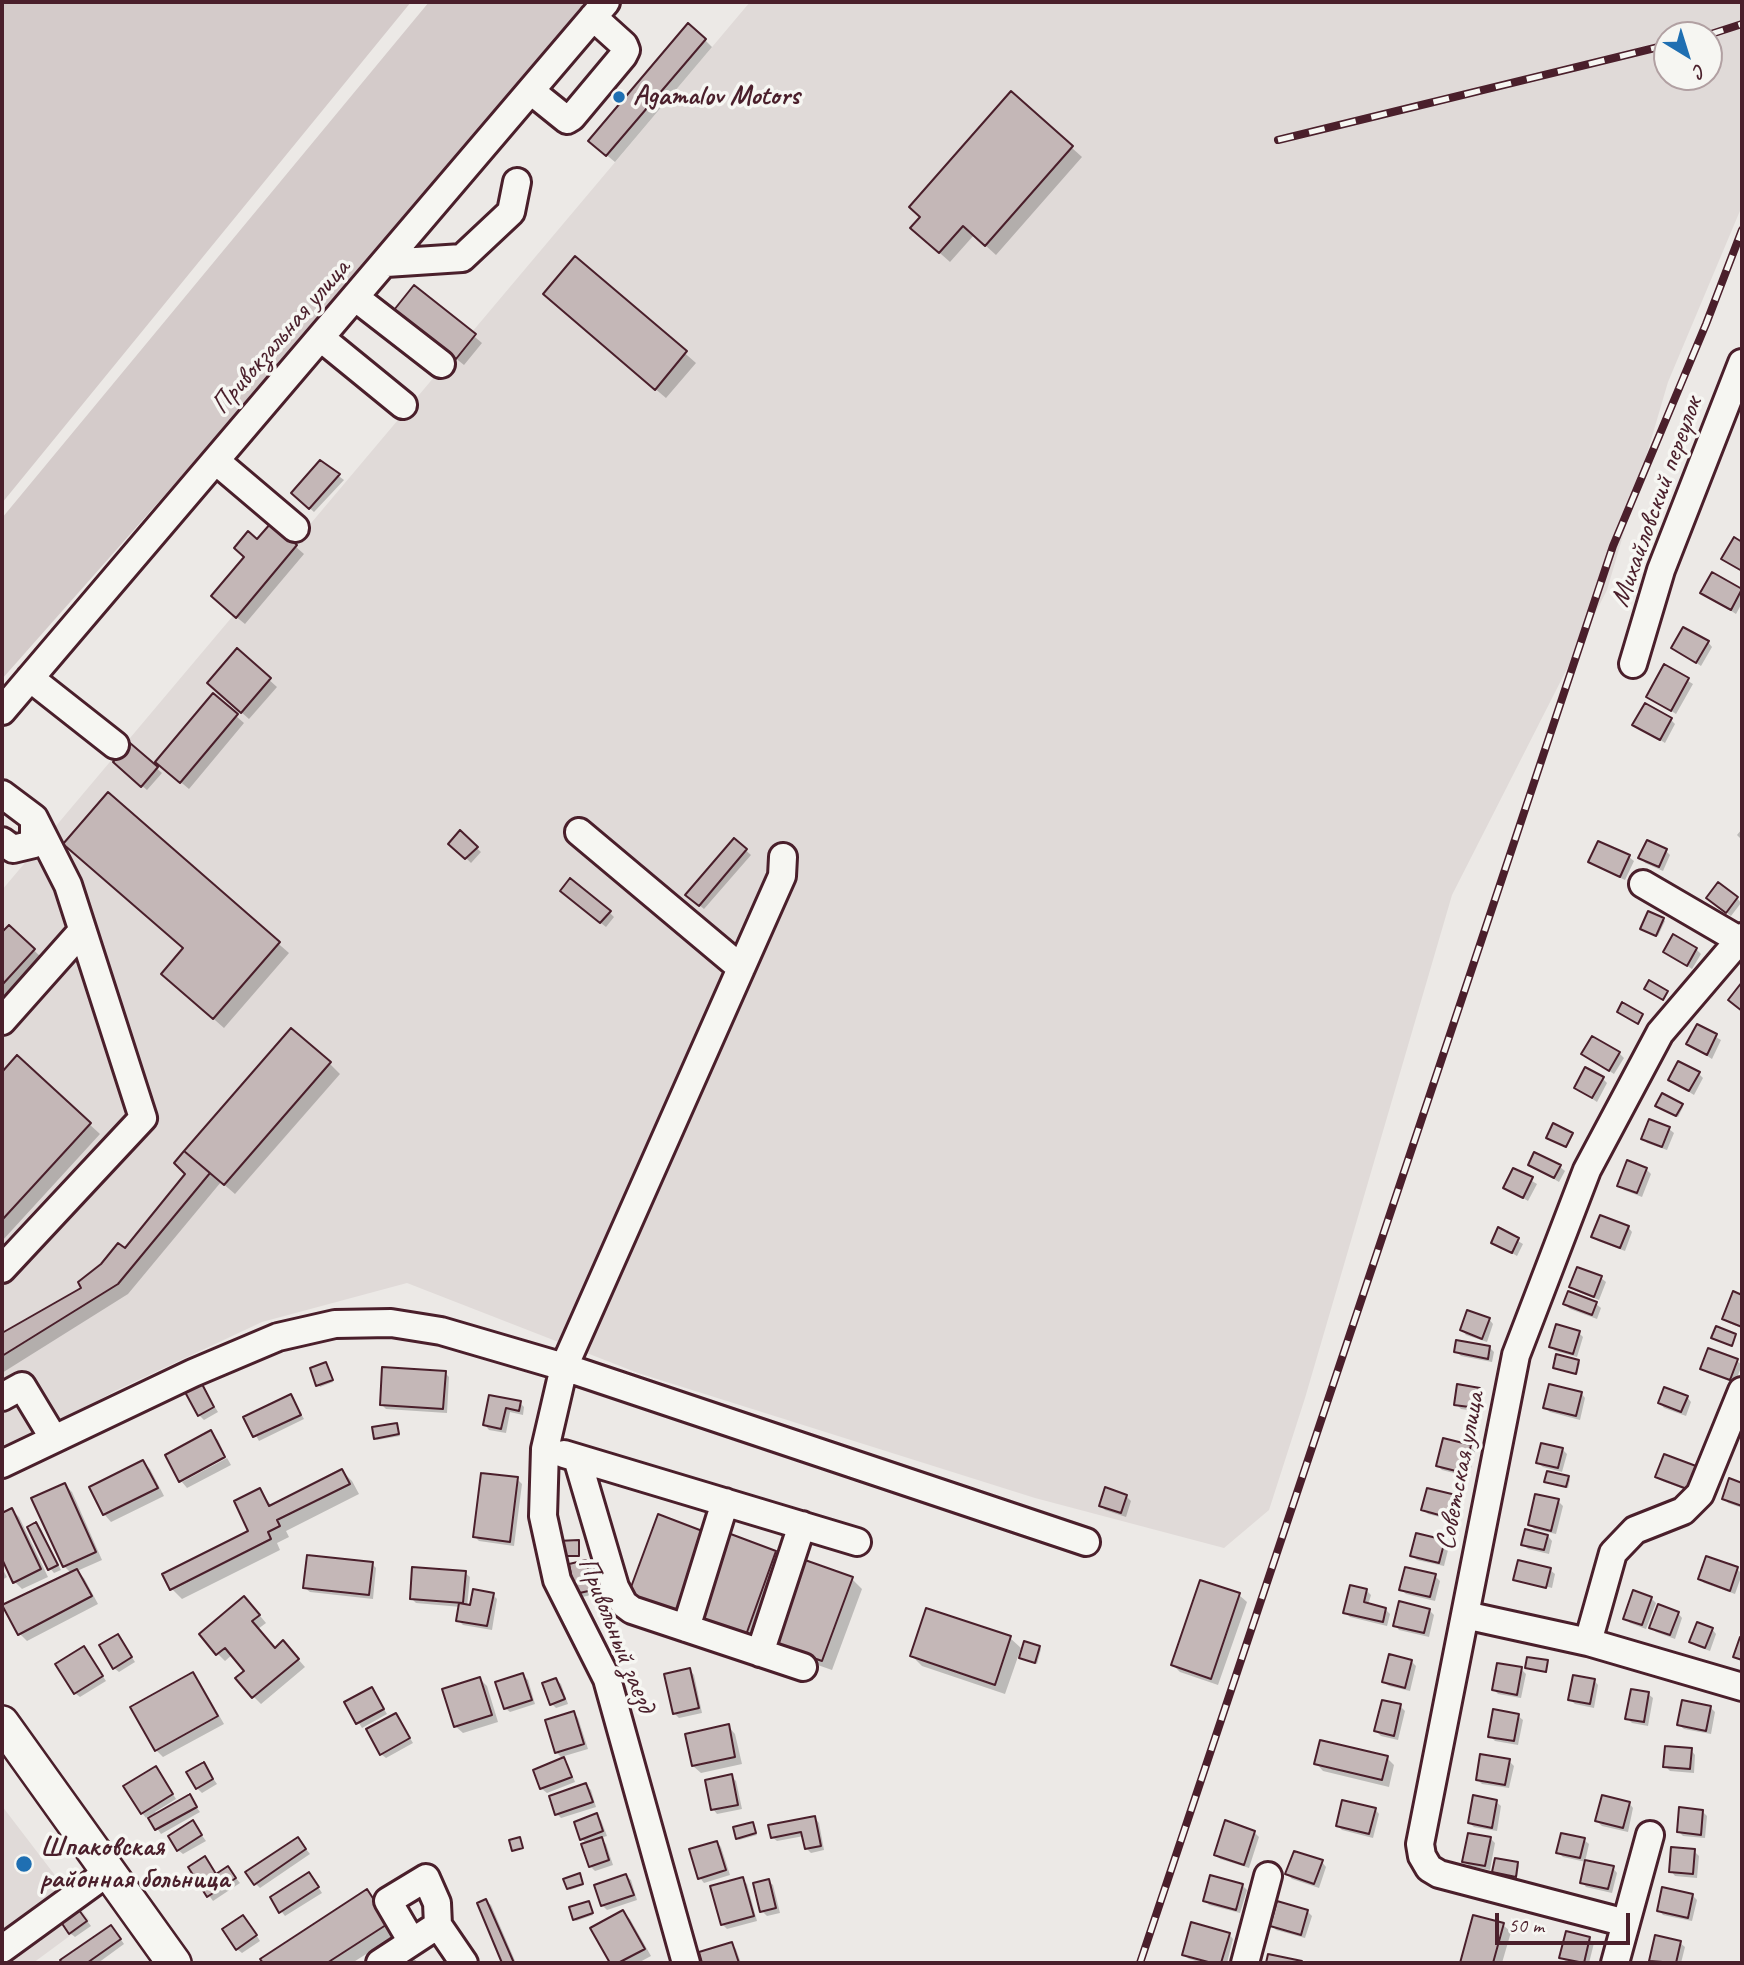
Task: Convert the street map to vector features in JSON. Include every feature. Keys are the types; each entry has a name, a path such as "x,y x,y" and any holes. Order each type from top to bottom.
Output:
{"main road":[{"path":"2,1723 174,1963"}],"street":[{"name":"Привокзальная улица","path":"2,711 600,10"},
{"path":"531,91 567,120 572,117 626,51 600,10"},
{"path":"386,263 462,258 511,212 517,182"},
{"path":"356,298 441,364"},
{"path":"321,338 403,405"},
{"name":"Михайловский переулок","path":"1633,664 1661,570 1742,363"},
{"path":"216,461 295,528"},
{"path":"30,677 115,745"},
{"path":"2,794 34,818 68,885 142,1118 2,1269"},
{"path":"2,841 13,849 34,845 34,818"},
{"path":"579,832 741,968"},
{"name":"Привольный заезд","path":"685,1963 607,1679 556,1580 542,1516 545,1448 564,1367 782,876 783,858"},
{"path":"1643,884 1741,939"},
{"path":"2,1021 82,931"},
{"name":"Советская улица","path":"1626,1923 1439,1874 1429,1868 1422,1856 1420,1844 1516,1355 1587,1170 1660,1033 1741,939"},
{"path":"2,1464 193,1373 278,1337 335,1324 391,1323 441,1331 564,1367 1086,1542"},
{"path":"2,1397 22,1387 54,1439"},
{"path":"1588,1642 1612,1553 1635,1530 1683,1511 1700,1494 1742,1391"},
{"path":"545,1448 857,1542"},
{"path":"577,1458 615,1587 624,1604 632,1610 803,1667"},
{"path":"686,1628 725,1502"},
{"path":"760,1653 802,1525"},
{"path":"1465,1615 1588,1642 1742,1687"},
{"path":"1615,1963 1650,1835"},
{"path":"2,1949 108,1872"},
{"path":"1245,1963 1268,1875"},
{"path":"412,1942 388,1901 426,1878 437,1903 438,1925 464,1963"},
{"path":"380,1963 438,1925"}],"shaded area":[{"path":"2,2 411,2 2,503"},
{"path":"429,2 601,2 2,679 2,518"},
{"path":"750,2 1742,2 1742,206 1668,382 1607,590 1452,895 1305,1398 1269,1510 1224,1548 1035,1498 638,1373 407,1283 262,1322 117,1390 2,1452 2,890"},
{"name":"Шпаковская районная больница","path":"2,1806 90,1921 33,1963 2,1963"}],"building":[{"path":"688,23 706,39 606,156 588,141"},
{"path":"1011,91 1073,146 985,246 963,226 939,253 910,228 920,217 909,207"},
{"path":"575,256 687,351 655,390 543,294"},
{"path":"414,285 476,334 456,359 394,310"},
{"path":"320,460 340,474 309,509 291,493"},
{"path":"271,523 297,545 236,618 211,596 244,557 234,548 248,531 257,539"},
{"path":"1734,537 1742,542 1742,571 1721,559"},
{"path":"1712,572 1742,589 1731,610 1700,593"},
{"path":"1683,627 1709,641 1696,663 1671,648"},
{"path":"237,648 271,678 241,713 207,683"},
{"path":"1664,664 1689,678 1671,711 1646,697"},
{"path":"213,693 238,714 180,783 155,762"},
{"path":"1645,703 1672,718 1660,740 1632,725"},
{"path":"130,743 158,767 141,787 113,762"},
{"path":"108,792 280,942 213,1019 161,974 183,948 63,844"},
{"path":"460,830 478,847 465,859 448,844"},
{"path":"734,838 747,849 699,906 685,895"},
{"path":"1647,840 1667,849 1659,867 1638,858"},
{"path":"1598,841 1630,855 1620,877 1588,862"},
{"path":"570,878 611,911 600,923 560,891"},
{"path":"1718,882 1738,897 1726,913 1706,898"},
{"path":"1648,911 1664,918 1656,936 1640,929"},
{"path":"9,925 35,949 2,985 2,932"},
{"path":"1673,934 1697,948 1687,966 1663,952"},
{"path":"1649,980 1668,991 1663,1000 1644,989"},
{"path":"1742,982 1742,1011 1728,1000"},
{"path":"1622,1002 1643,1014 1638,1024 1617,1012"},
{"path":"1697,1024 1717,1034 1707,1055 1686,1044"},
{"path":"291,1028 331,1062 224,1185 184,1151"},
{"path":"1592,1036 1620,1052 1609,1071 1581,1054"},
{"path":"17,1055 91,1123 2,1220 2,1072"},
{"path":"1678,1061 1700,1072 1689,1091 1668,1080"},
{"path":"1585,1067 1604,1077 1592,1098 1574,1088"},
{"path":"1662,1093 1683,1104 1676,1116 1655,1106"},
{"path":"1649,1119 1670,1127 1662,1147 1641,1139"},
{"path":"1553,1123 1573,1133 1566,1147 1546,1138"},
{"path":"184,1151 210,1173 118,1284 2,1356 2,1333 81,1288 78,1282 101,1264 118,1243 125,1248 185,1174 174,1163"},
{"path":"1534,1152 1561,1165 1554,1178 1528,1165"},
{"path":"1627,1160 1647,1168 1637,1193 1617,1186"},
{"path":"1513,1168 1533,1177 1523,1198 1503,1188"},
{"path":"1600,1215 1629,1226 1620,1248 1591,1237"},
{"path":"1498,1227 1519,1238 1512,1253 1491,1243"},
{"path":"1577,1267 1602,1276 1594,1297 1569,1287"},
{"path":"1568,1291 1597,1302 1592,1315 1563,1304"},
{"path":"1733,1291 1742,1295 1742,1327 1722,1319"},
{"path":"1467,1310 1490,1318 1482,1339 1460,1330"},
{"path":"1556,1324 1580,1331 1573,1354 1549,1347"},
{"path":"1716,1326 1736,1334 1732,1346 1711,1338"},
{"path":"1456,1340 1490,1346 1488,1359 1454,1352"},
{"path":"1708,1348 1738,1359 1730,1380 1700,1369"},
{"path":"1556,1354 1579,1360 1576,1374 1553,1368"},
{"path":"326,1362 333,1380 316,1386 310,1368"},
{"path":"382,1367 446,1371 443,1409 380,1405"},
{"path":"202,1384 214,1407 198,1416 185,1392"},
{"path":"1457,1384 1480,1388 1477,1408 1454,1405"},
{"path":"1549,1384 1582,1392 1576,1416 1543,1408"},
{"path":"1664,1387 1688,1396 1681,1412 1658,1403"},
{"path":"291,1394 301,1415 253,1437 243,1417"},
{"path":"489,1395 521,1401 519,1411 506,1408 501,1429 483,1425"},
{"path":"397,1423 399,1434 374,1439 372,1427"},
{"path":"211,1430 225,1457 179,1482 165,1455"},
{"path":"1443,1438 1471,1445 1464,1473 1436,1466"},
{"path":"1541,1443 1563,1448 1558,1468 1536,1463"},
{"path":"1664,1454 1696,1466 1687,1489 1655,1477"},
{"path":"143,1460 158,1488 103,1515 89,1487"},
{"path":"342,1469 350,1484 277,1520 280,1526 268,1532 271,1539 170,1590 162,1574 248,1531 234,1501 260,1488 269,1506"},
{"path":"1547,1471 1569,1476 1566,1487 1544,1482"},
{"path":"481,1473 518,1477 510,1542 473,1537"},
{"path":"1729,1478 1742,1483 1742,1506 1722,1499"},
{"path":"65,1483 96,1552 63,1567 31,1498"},
{"path":"1105,1487 1127,1495 1121,1513 1099,1506"},
{"path":"1427,1488 1456,1495 1450,1518 1421,1510"},
{"path":"1535,1494 1559,1499 1551,1531 1528,1525"},
{"path":"12,1508 41,1569 13,1583 2,1559 2,1513"},
{"path":"658,1514 705,1532 675,1616 627,1598"},
{"path":"36,1522 58,1565 48,1570 27,1527"},
{"path":"1525,1529 1548,1535 1544,1550 1521,1545"},
{"path":"728,1533 776,1551 746,1635 698,1618"},
{"path":"1416,1533 1445,1540 1439,1563 1410,1556"},
{"path":"579,1540 579,1556 558,1556 557,1541"},
{"path":"307,1555 373,1562 369,1595 303,1588"},
{"path":"1706,1556 1738,1567 1730,1591 1698,1579"},
{"path":"586,1560 593,1590 575,1594 569,1564"},
{"path":"805,1560 853,1577 822,1661 774,1644"},
{"path":"1518,1560 1551,1568 1546,1588 1513,1580"},
{"path":"412,1567 466,1571 463,1603 410,1599"},
{"path":"1405,1567 1436,1574 1430,1597 1399,1590"},
{"path":"77,1569 92,1596 18,1635 2,1605"},
{"path":"1200,1580 1240,1593 1211,1679 1171,1665"},
{"path":"1350,1585 1367,1589 1364,1602 1386,1608 1383,1622 1343,1613"},
{"path":"473,1589 494,1593 487,1626 456,1621 459,1603 470,1605"},
{"path":"1633,1590 1652,1597 1642,1625 1623,1619"},
{"path":"244,1596 260,1615 252,1621 275,1648 283,1640 299,1659 252,1698 235,1678 244,1671 225,1648 216,1655 199,1634"},
{"path":"1399,1601 1430,1609 1424,1633 1393,1626"},
{"path":"1658,1604 1679,1612 1670,1635 1649,1628"},
{"path":"926,1608 1011,1636 995,1685 910,1656"},
{"path":"1697,1622 1713,1628 1705,1648 1689,1642"},
{"path":"118,1634 132,1657 113,1669 99,1645"},
{"path":"1740,1637 1742,1638 1742,1660 1733,1657"},
{"path":"1024,1641 1040,1646 1035,1663 1019,1658"},
{"path":"84,1646 103,1676 74,1694 55,1664"},
{"path":"1389,1654 1412,1660 1405,1688 1382,1682"},
{"path":"1527,1657 1548,1660 1546,1672 1525,1668"},
{"path":"1497,1663 1522,1667 1517,1695 1492,1690"},
{"path":"690,1668 699,1708 673,1714 664,1674"},
{"path":"193,1672 218,1716 155,1751 130,1707"},
{"path":"523,1673 532,1700 504,1709 495,1682"},
{"path":"1573,1675 1595,1679 1590,1704 1568,1700"},
{"path":"480,1677 492,1715 454,1727 442,1689"},
{"path":"556,1678 565,1699 550,1705 542,1683"},
{"path":"372,1687 384,1709 356,1724 344,1702"},
{"path":"1631,1689 1649,1692 1644,1722 1625,1719"},
{"path":"1382,1700 1401,1704 1394,1736 1374,1731"},
{"path":"1682,1700 1711,1706 1706,1731 1677,1725"},
{"path":"1493,1709 1519,1714 1514,1741 1488,1737"},
{"path":"574,1711 584,1744 555,1753 545,1720"},
{"path":"396,1713 410,1738 380,1755 366,1729"},
{"path":"729,1724 735,1757 692,1766 685,1734"},
{"path":"1320,1740 1388,1756 1382,1780 1314,1764"},
{"path":"1665,1746 1692,1748 1690,1769 1663,1767"},
{"path":"1480,1754 1510,1759 1505,1785 1476,1780"},
{"path":"564,1757 572,1777 540,1789 533,1770"},
{"path":"204,1762 213,1779 196,1789 186,1772"},
{"path":"156,1766 173,1794 141,1814 123,1786"},
{"path":"732,1774 738,1805 711,1810 705,1780"},
{"path":"586,1783 593,1802 555,1815 549,1796"},
{"path":"190,1794 197,1807 155,1830 148,1818"},
{"path":"1473,1795 1497,1800 1492,1828 1468,1823"},
{"path":"1602,1795 1630,1802 1623,1828 1595,1821"},
{"path":"1342,1800 1376,1808 1369,1834 1336,1826"},
{"path":"1679,1807 1703,1810 1701,1835 1677,1832"},
{"path":"597,1813 603,1831 580,1840 574,1822"},
{"path":"815,1816 821,1846 805,1849 801,1832 771,1838 768,1825"},
{"path":"193,1820 202,1835 177,1851 168,1836"},
{"path":"1225,1820 1255,1831 1244,1865 1214,1855"},
{"path":"753,1822 756,1833 736,1839 733,1827"},
{"path":"1468,1833 1491,1837 1485,1866 1462,1862"},
{"path":"1561,1833 1585,1838 1580,1858 1556,1853"},
{"path":"298,1837 306,1849 254,1885 245,1872"},
{"path":"520,1837 523,1848 512,1851 509,1840"},
{"path":"602,1837 609,1860 589,1867 581,1844"},
{"path":"717,1841 726,1870 698,1879 689,1849"},
{"path":"1671,1847 1695,1849 1693,1874 1669,1872"},
{"path":"1294,1851 1323,1860 1314,1884 1285,1874"},
{"path":"205,1856 216,1874 228,1866 236,1878 207,1897 188,1867"},
{"path":"1495,1858 1518,1862 1516,1877 1492,1872"},
{"path":"1585,1860 1614,1866 1608,1889 1580,1883"},
{"path":"309,1872 319,1887 279,1913 270,1897"},
{"path":"580,1873 583,1884 567,1889 563,1879"},
{"path":"626,1874 634,1895 601,1906 594,1885"},
{"path":"1210,1875 1243,1884 1236,1910 1203,1901"},
{"path":"743,1877 754,1916 721,1925 710,1886"},
{"path":"769,1879 776,1908 760,1912 753,1883"},
{"path":"1662,1887 1693,1894 1688,1918 1657,1911"},
{"path":"367,1889 389,1923 327,1963 263,1963 260,1959"},
{"path":"486,1899 514,1963 502,1963 477,1903"},
{"path":"589,1901 593,1913 573,1920 569,1907"},
{"path":"1277,1901 1308,1910 1301,1935 1270,1926"},
{"path":"76,1906 87,1921 69,1934 59,1919"},
{"path":"623,1910 645,1949 618,1963 610,1963 590,1928"},
{"path":"243,1915 257,1935 236,1950 222,1929"},
{"path":"1473,1915 1504,1923 1493,1963 1460,1963"},
{"path":"1191,1922 1230,1933 1221,1963 1182,1955"},
{"path":"111,1925 121,1939 87,1963 62,1963 60,1960"},
{"path":"1566,1931 1590,1937 1584,1963 1559,1958"},
{"path":"1655,1935 1681,1941 1676,1963 1649,1961"},
{"path":"732,1942 739,1963 702,1963 699,1952"},
{"path":"1268,1954 1302,1961 1266,1963"}],"railway":[{"path":"1723,30 1742,24"},
{"path":"1278,140 1653,48"},
{"path":"1140,1963 1613,546 1706,324 1742,230"}],"place":[{"name":"Agamalov Motors","path":"619,97"},
{"name":"Шпаковская районная больница","path":"24,1864"}]}
